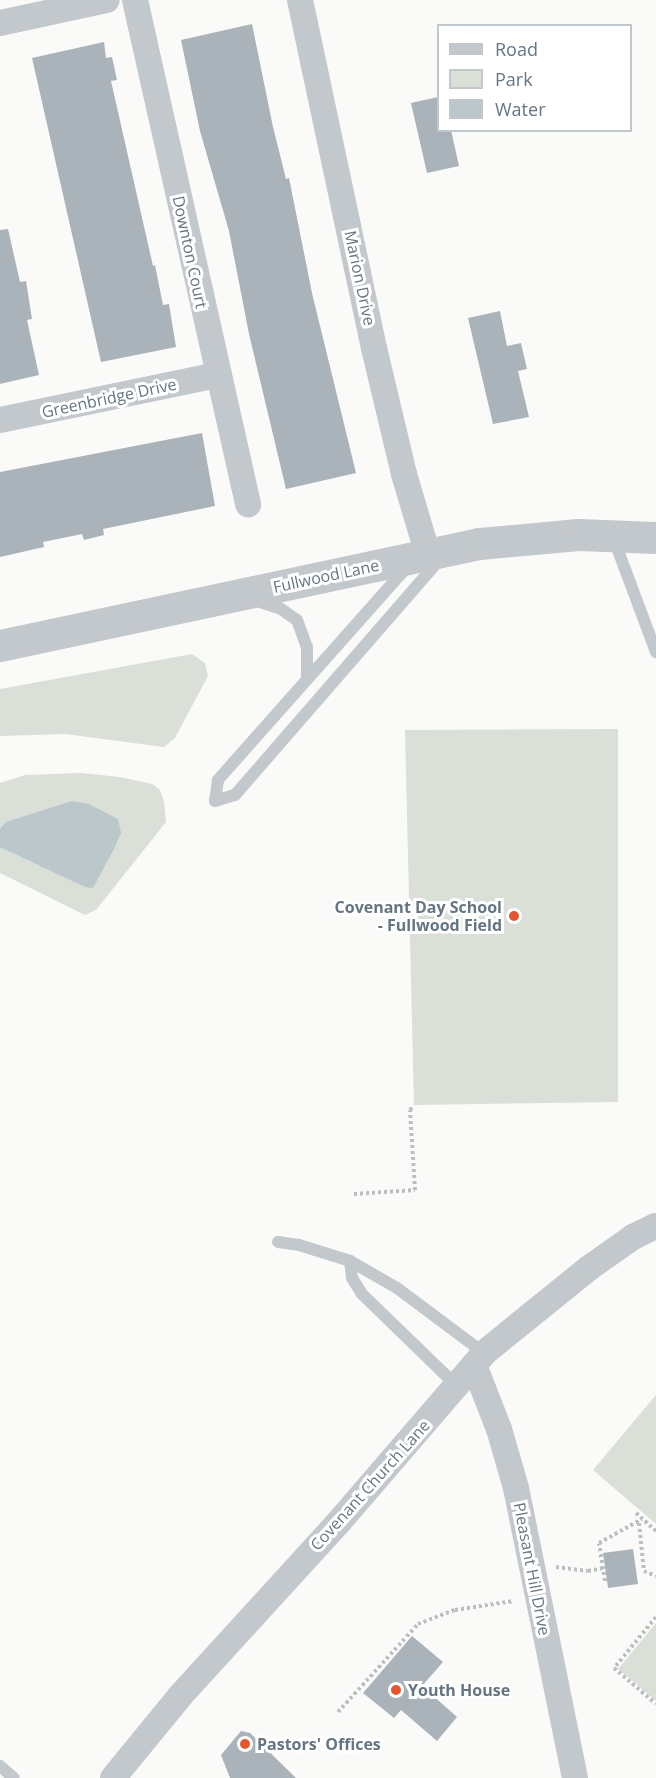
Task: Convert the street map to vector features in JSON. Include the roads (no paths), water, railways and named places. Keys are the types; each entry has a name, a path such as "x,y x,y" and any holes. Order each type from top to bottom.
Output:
{"street":[{"path":"0,23 106,0"},
{"name":"Downton Court","path":"135,0 248,504"},
{"name":"Marion Drive","path":"300,0 377,360 404,474 430,554"},
{"name":"Greenbridge Drive","path":"0,420 218,375"},
{"name":"Fullwood Lane","path":"0,646 430,554 536,537 656,538"},
{"name":"Covenant Church Lane","path":"113,1778 180,1696 479,1359 589,1268 633,1237 656,1226"},
{"name":"Pleasant Hill Drive","path":"479,1359 516,1488 574,1778"}],"lane":[{"path":"613,536 656,652"},
{"path":"430,554 235,795 215,801 218,780 307,679 430,554"},
{"path":"234,597 266,602 297,620 307,647 307,679"},
{"path":"278,1242 322,1251 350,1261 397,1288 479,1359"},
{"path":"350,1261 352,1278 362,1294 457,1386"},
{"path":"0,1766 14,1778"}],"water":[{"path":"72,801 89,804 118,819 121,833 93,888 85,887 0,847 0,829 6,822"}],"place":[{"name":"Covenant Day School - Fullwood Field","path":"514,916"},
{"name":"Youth House","path":"396,1690"},
{"name":"Pastors' Offices","path":"245,1744"}]}
